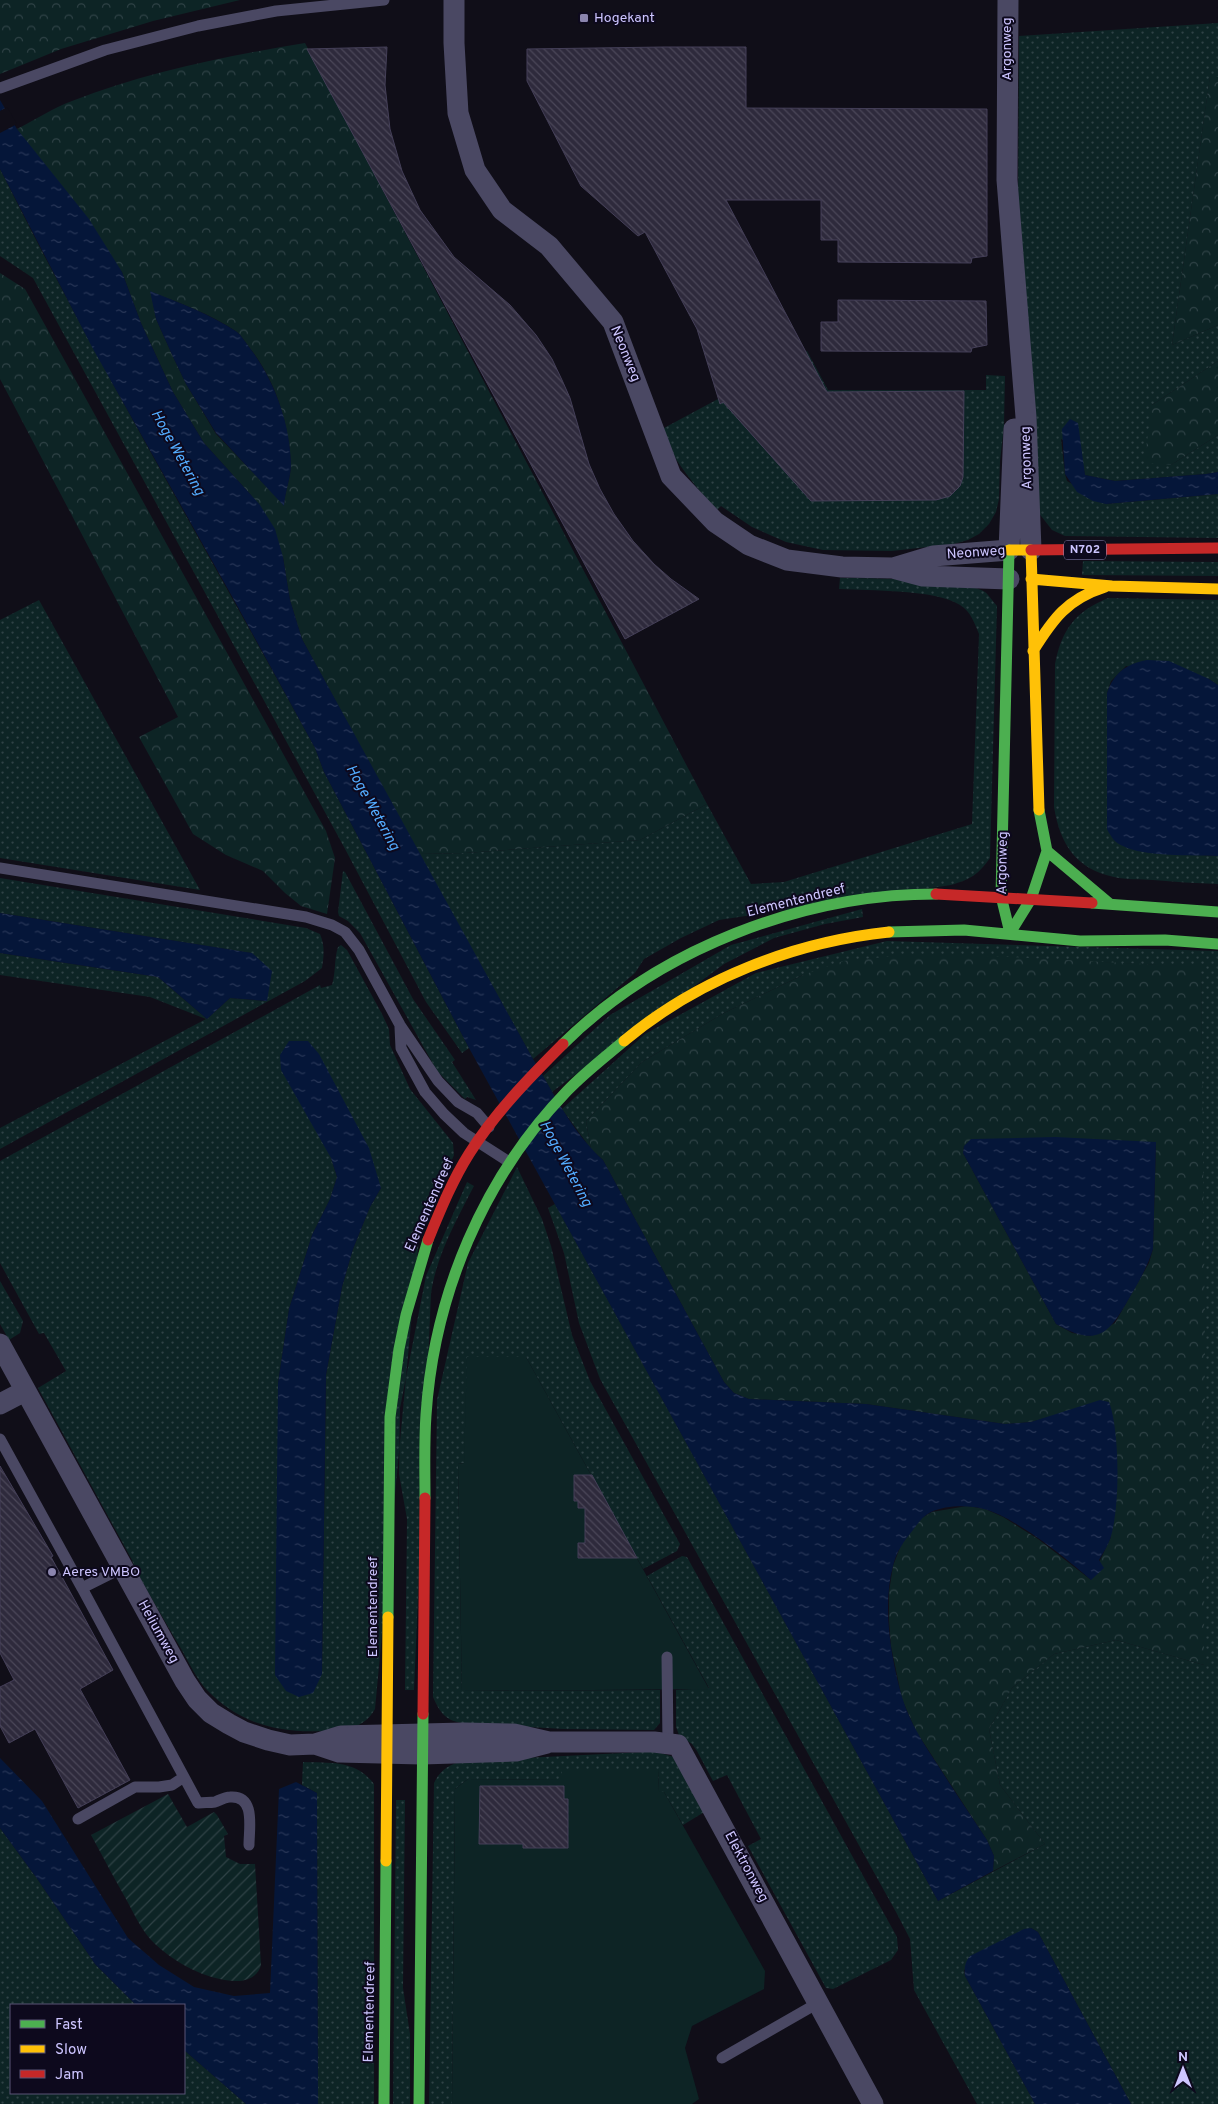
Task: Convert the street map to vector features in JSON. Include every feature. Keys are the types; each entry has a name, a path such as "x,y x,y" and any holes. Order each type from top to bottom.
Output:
{"main road":[{"name":"N702","path":"1031,550 1218,548"},
{"name":"Neonweg","path":"1009,550 1031,550"},
{"name":"Argonweg","path":"1009,550 1001,896 1010,933"},
{"name":"Argonweg","path":"1010,933 1031,899 1046,851 1038,803 1031,550"},
{"name":"Neonweg","path":"1009,578 1031,578 1112,586"},
{"path":"1033,651 1050,623 1069,602 1089,591 1112,586 1218,589"},
{"path":"1046,851 1110,904"},
{"name":"Elementendreef","path":"384,2104 388,1452 396,1360 408,1305 422,1256 441,1210 468,1156 521,1086 547,1058 609,1005 645,980 682,958 738,932 807,910 880,896 949,893 1218,912"},
{"path":"419,2104 426,1415 431,1372 445,1305 458,1263 474,1226 509,1162 565,1092 623,1039 660,1012 698,991 762,961 800,949 836,940 885,933 937,930 1010,933 1080,941 1164,940 1218,944"}],"street":[{"name":"Neonweg","path":"454,0 454,43 458,113 475,170 502,210 549,246 613,322 671,476 715,522 749,545 787,560 842,567 893,568 923,576 1009,578"},
{"name":"Argonweg","path":"1008,0 1007,180 1026,417 1031,550"},
{"name":"Argonweg","path":"1009,550 1014,418 1021,367"},
{"name":"Neonweg","path":"893,568 933,556 1009,550"},
{"name":"Heliumweg","path":"0,1344 185,1681 197,1699 211,1713 244,1732 290,1745 315,1744 339,1752 387,1744 422,1744"},
{"path":"0,1404 25,1391"},
{"path":"422,1744 516,1751 550,1742 654,1742 668,1744"},
{"name":"Elektronweg","path":"668,1744 678,1745 873,2104"}],"lane":[{"path":"0,88 105,50 198,26 276,11 384,0"},
{"path":"0,868 275,912 332,924 345,932 359,950 400,1025 438,1081 458,1102 477,1113 489,1127"},
{"path":"400,1025 401,1048 425,1092 464,1133 509,1162"},
{"path":"0,1439 198,1803 215,1802 230,1797 241,1799 248,1804 250,1812 249,1845"},
{"path":"82,1588 122,1568"},
{"path":"667,1656 668,1744"},
{"path":"78,1818 136,1787 159,1788 172,1785 184,1777"},
{"path":"722,2058 818,2003"}],"green space":[{"path":"0,0 240,0 153,21 61,49 0,74"},
{"path":"1218,23 1218,77 1210,77 1172,345 1218,325 1218,361 1152,405 1171,465 1218,435 1218,472 1115,481 1085,475 1080,450 1061,439 1067,481 1106,504 1218,494 1218,538 1065,536 1052,530 1038,512 1018,212 1019,36"},
{"path":"305,43 707,804 640,840 465,853 419,854 302,639 290,600 283,557 251,495 204,443 173,392 141,323 122,272 17,129 65,104 157,73","holes":["151,292 206,314 237,332 258,360 279,402 290,449 291,469 284,505 216,434 186,384 174,359 156,319"]},
{"path":"1210,76 1218,77 1218,325 1172,345"},
{"path":"0,169 37,243 115,388 315,748 324,772 469,1048 462,1053 426,1002 344,847 33,278 0,256"},
{"path":"0,273 25,289 326,831 335,858 327,914 301,906 263,871 226,855 193,834 139,737 178,717 0,379"},
{"path":"807,351 828,390 986,390 986,375 1005,376 999,499 996,512 989,524 979,534 954,544 892,551 823,550 786,542 752,527 721,506 717,510 693,483 676,459 669,447 664,428"},
{"path":"1218,361 1218,435 1171,465 1144,463 1152,405"},
{"path":"1083,561 1218,562 1218,576 1082,575"},
{"path":"840,578 916,580 958,584 985,592 997,606 990,858 974,876 951,885 719,920 681,938 644,959 635,973 533,1059 419,854 465,853 640,840 707,804 751,884 784,882 972,824 979,634 972,618 960,605 935,596 919,593 839,589"},
{"path":"1108,598 1218,600 1218,685 1209,679 1126,666 1111,681 1107,693 1107,829 1145,852 1218,856 1218,884 1123,879 1101,873 1089,868 1072,853 1061,832 1054,807 1055,664 1066,631 1072,623 1087,609"},
{"path":"39,600 200,890 0,858 0,620"},
{"path":"343,871 413,999 455,1060 452,1062 476,1100 467,1097 465,1099 437,1071 360,933 348,921 339,916"},
{"path":"0,878 306,928 320,934 324,951 322,968 305,981 0,1149 0,1128 206,1019 150,997 0,975 0,953 158,977 207,1019 230,998 267,1001 251,953 0,913"},
{"path":"862,909 863,917 825,924 774,938 724,964 552,1092 543,1076 610,1015 731,945"},
{"path":"887,941 1218,951 1218,2104 1131,2104 1038,1932 1031,1928 964,1970 965,1976 1035,2104 977,2104 914,1990 910,1939 600,1379 579,1323 564,1253 548,1208 555,1204 938,1901 1045,1844 1000,1785 989,1729 1012,1688 1054,1654 1116,1640 1204,1665 1201,967 1069,961 803,975 724,1013 642,1062 586,1121 591,1149 562,1109 645,1034 756,973"},
{"path":"341,945 347,950 389,1029 390,1045 410,1089 453,1143 454,1155 419,1238 375,1709 365,1721 353,1727 306,1731 274,1728 244,1718 218,1700 205,1688 135,1569 132,1560 38,1388 66,1371 44,1333 39,1334 0,1263 0,1161 320,985 321,988 332,985 338,947","holes":["331,1158 381,1188 370,1207 353,1249 342,1287 326,1375 322,1674 278,1383 289,1309 312,1235 330,1199 337,1177"]},
{"path":"916,954 1201,966 1205,1336 1204,1665 1116,1640 1054,1654 1012,1688 989,1729 1000,1785 1045,1844 993,1871 994,1856 987,1840 916,1731 902,1699 891,1646 889,1592 893,1566 901,1545 920,1519 932,1512 967,1506 985,1509 1003,1517 1038,1539 1091,1580 1111,1537 1052,1416 1031,1422 1005,1424 866,1404 749,1399 734,1393 724,1382 603,1160 591,1149 586,1121 642,1062 724,1013 803,975 843,961","holes":["1156,1143 1153,1249 1149,1263 1115,1323 1090,1336 1072,1333 1056,1324 963,1153 964,1146"]},
{"path":"517,1167 542,1219 551,1246 572,1335 590,1381 680,1544 677,1551 643,1569 526,1357 464,1463 458,1464 462,1691 660,1690 660,1723 654,1730 563,1729 461,1723 451,1720 443,1714 433,1697 437,1400 468,1263"},
{"path":"467,1182 474,1186 442,1252 431,1294 414,1690 405,1690 407,1519 399,1474 400,1408 426,1276"},
{"path":"0,1281 23,1321 20,1333 9,1340 0,1324"},
{"path":"467,1357 526,1357 709,1689 462,1691 458,1464 464,1463"},
{"path":"682,1556 687,1557 897,1937 898,1950 891,1960 833,1989 826,1988 748,1846 761,1839 727,1775 713,1781 697,1751 692,1744 679,1735 676,1727 676,1690 709,1688 647,1576"},
{"path":"657,1752 674,1757 706,1811 683,1825 664,1792 659,1792 658,1769 562,1769 562,1780 468,1779 455,1789 452,2104 429,2104 434,1783 436,1778 445,1769 462,1761"},
{"path":"303,1762 342,1764 367,1776 374,1784 374,2104 318,2104 317,1793 302,1785"},
{"path":"562,1769 658,1769 659,1791 664,1792 765,1971 764,1989 692,2026 685,2048 699,2099 692,2104 452,2104 455,1789 468,1779 562,1780"},
{"path":"168,1794 187,1827 214,1812 228,1834 224,1836 226,1857 240,1864 255,1864 261,1965 257,1973 251,1978 243,1981 234,1981 202,1974 182,1964 155,1944 139,1923 91,1835"},
{"path":"396,1800 405,1800 403,1988 410,2034 410,2104 393,2104"},
{"path":"0,1828 95,1964 135,2004 10,2004 10,2094 185,2094 185,2051 246,2104 0,2104"}],"water":[{"name":"Hoge Wetering","path":"0,100 17,129 89,219 122,272 141,323 173,392 204,443 260,505 275,529 283,557 290,600 302,639 533,1059 573,1125 603,1160 724,1382 734,1393 749,1399 866,1404 1005,1424 1031,1422 1100,1400 1109,1402 1113,1415 1117,1449 1116,1506 1110,1539 1099,1560 1104,1568 1091,1580 1025,1529 996,1513 972,1507 950,1507 928,1514 906,1538 894,1561 888,1598 889,1632 894,1665 905,1707 919,1735 987,1840 994,1856 993,1871 938,1901 469,1048 324,772 315,748 92,347 0,169"},
{"path":"150,291 206,314 237,332 258,360 273,387 288,433 291,464 284,506 216,433 186,384 174,359 156,319"},
{"path":"1070,419 1078,423 1085,475 1115,481 1218,472 1218,494 1106,504 1093,501 1077,492 1065,474 1062,429"},
{"path":"1147,660 1169,661 1218,685 1218,856 1169,855 1132,850 1115,841 1107,829 1107,693 1113,680 1122,670"},
{"path":"0,913 252,953 272,971 267,1001 230,998 207,1019 158,977 0,953"},
{"path":"289,1041 308,1041 319,1054 369,1148 381,1188 370,1207 353,1249 342,1287 326,1375 322,1674 313,1693 299,1697 286,1691 275,1675 278,1383 289,1309 312,1235 330,1199 337,1177 331,1158 281,1070 280,1055"},
{"path":"1055,1137 1156,1142 1153,1249 1141,1278 1124,1308 1109,1327 1102,1333 1093,1336 1083,1335 1056,1324 963,1153 964,1146 971,1139"},
{"path":"0,1758 42,1801 128,1938 159,1965 194,1987 234,1996 270,1993 279,1789 296,1782 317,1793 318,2104 246,2104 185,2051 185,2004 135,2004 95,1964 0,1828"},
{"path":"1031,1928 1038,1932 1131,2104 1035,2104 965,1976 966,1963 970,1956 1024,1929"}],"pier":[{"path":"7,107 17,124 0,133 0,111"}],"building":[{"path":"387,47 385,85 390,129 402,171 420,210 454,257 510,305 536,335 552,359 570,398 589,464 614,514 633,541 654,564 699,599 625,639 307,49"},
{"path":"746,47 746,108 987,109 987,256 972,258 971,263 838,262 838,240 821,240 821,200 726,200 827,392 964,391 963,477 960,486 950,496 936,500 811,501 723,402 720,404 697,329 645,232 638,236 581,186 527,81 527,49"},
{"path":"838,300 986,301 987,345 972,348 971,352 821,351 821,322 838,322"},
{"path":"0,1466 53,1556 51,1557 113,1670 80,1689 130,1780 78,1808 35,1729 9,1743 0,1726 0,1687 14,1680 0,1653"},
{"path":"574,1475 592,1475 637,1558 578,1558 578,1543 585,1543 585,1508 578,1508 578,1501 574,1501"},
{"path":"480,1786 564,1786 564,1799 568,1799 568,1848 523,1848 523,1844 479,1844"}],"traffic: fast":[{"path":"1009,550 1001,896 1010,933 1031,899 1047,851 1039,810"},
{"path":"1047,851 1110,904"},
{"path":"563,1044 601,1010 643,980 688,955 735,933 784,916 835,904 885,897 936,894"},
{"path":"1092,903 1218,912"},
{"path":"889,932 964,930 1080,941 1165,940 1218,944"},
{"path":"425,1498 425,1425 431,1370 440,1326 452,1283 468,1241 488,1200 511,1161 537,1125 574,1084 624,1041"},
{"path":"388,1617 390,1417 399,1349 406,1315 428,1240"},
{"path":"419,2104 423,1714"},
{"path":"384,2104 386,1861"}],"traffic: slow":[{"path":"1009,550 1031,550 1039,810"},
{"path":"1031,579 1112,586 1218,589"},
{"path":"1033,651 1047,629 1062,612 1081,598 1105,587"},
{"path":"624,1041 683,999 749,967 818,945 853,937 889,932"},
{"path":"386,1861 388,1617"}],"traffic: jam":[{"path":"1031,550 1218,548"},
{"path":"936,894 1092,903"},
{"path":"428,1240 452,1185 479,1139 513,1097 563,1044"},
{"path":"423,1714 425,1498"}],"place":[{"name":"Hogekant","path":"584,18"},
{"name":"Aeres VMBO","path":"52,1572"}]}
